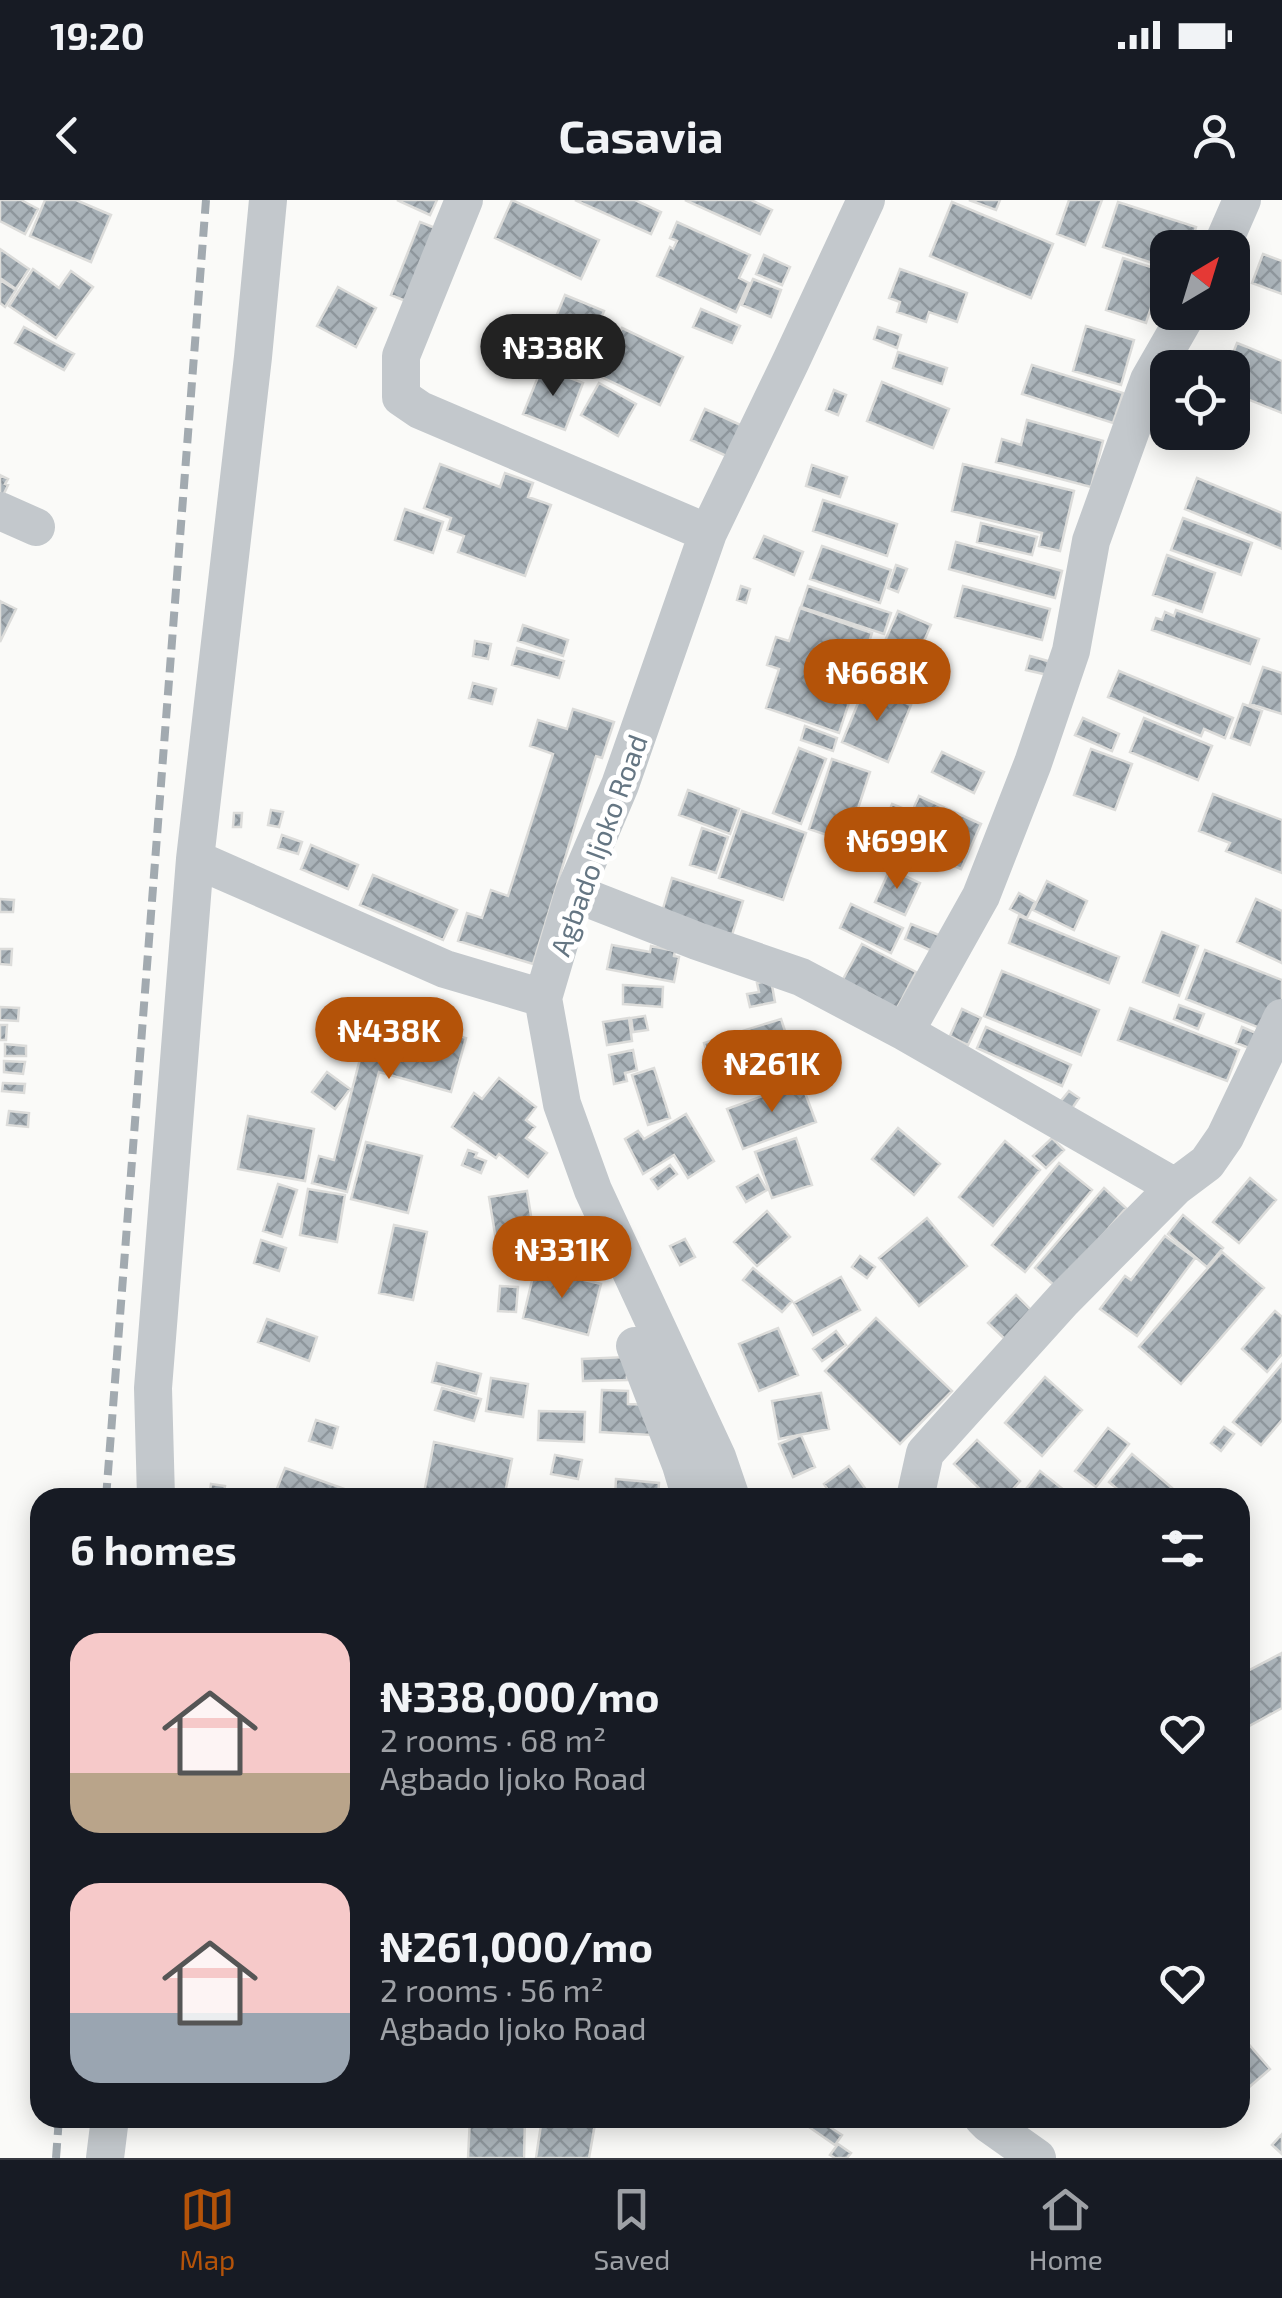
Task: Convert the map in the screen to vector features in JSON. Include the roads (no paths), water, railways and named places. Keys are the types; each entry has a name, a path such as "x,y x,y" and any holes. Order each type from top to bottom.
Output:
{"street":[{"path":"156,1488 153,1388 196,860 268,200"},
{"path":"464,200 401,356 401,396 420,410 708,532"},
{"name":"Agbado Ijoko Road","path":"727,1488 717,1456 593,1190 562,1104 543,998 574,893 620,785 708,532 866,200"},
{"path":"1229,230 1242,200"},
{"path":"905,1032 980,896 1026,780 1071,651 1091,540 1149,380 1178,330"},
{"path":"0,510 36,527"},
{"path":"196,860 445,969 543,998"},
{"path":"574,893 800,977 905,1032 1175,1187"},
{"path":"916,1488 925,1454 1063,1300 1175,1187 1208,1164 1282,1018"},
{"path":"634,1346 688,1488"},
{"path":"105,2158 109,2128"},
{"path":"995,2128 1036,2158"}],"railway":[{"path":"107,1488 206,200"},
{"path":"56,2158 58,2128"}]}
